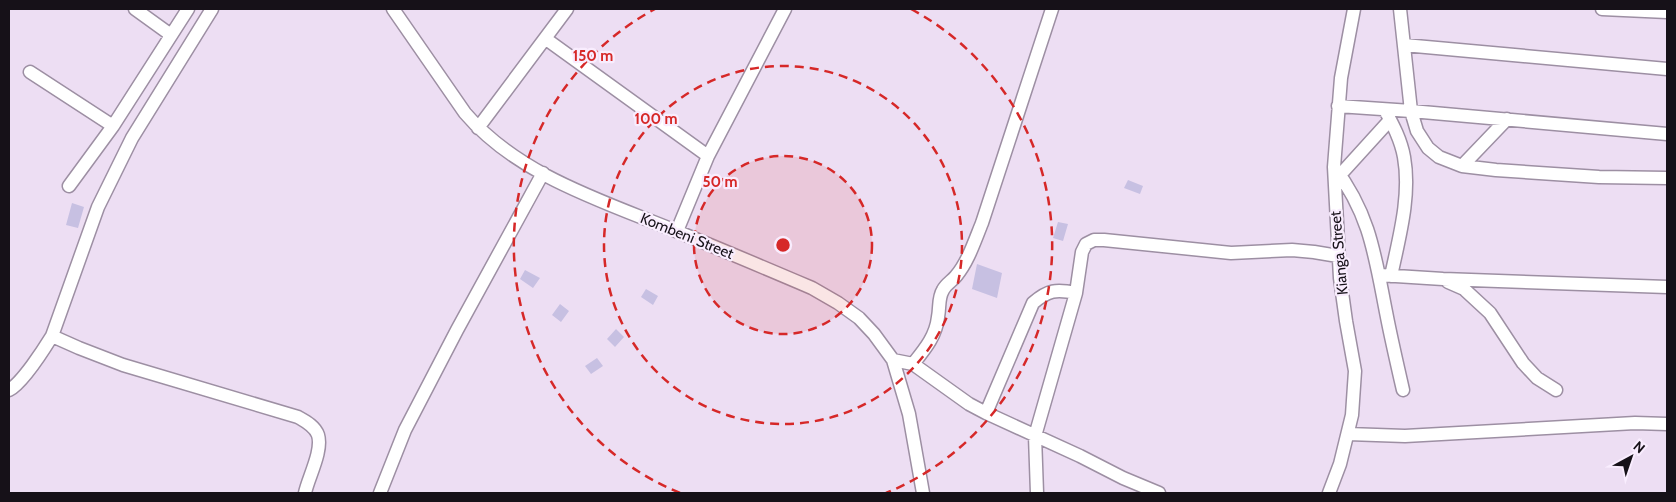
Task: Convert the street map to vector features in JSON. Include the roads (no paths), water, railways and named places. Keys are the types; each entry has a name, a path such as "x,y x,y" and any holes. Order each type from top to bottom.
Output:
{"street":[{"path":"135,9 171,35"},
{"path":"69,186 114,126 188,9"},
{"path":"9,390 18,382 45,348 52,336 98,207 132,138 212,9"},
{"name":"Kombeni Street","path":"393,9 465,113 478,128 512,156 596,199 812,288 859,318 874,334 893,360 909,414 924,493"},
{"path":"478,128 567,9"},
{"path":"677,231 708,156 786,9"},
{"path":"913,364 931,342 943,290 956,276 969,254 982,223 1052,9"},
{"name":"Kianga Street","path":"1329,493 1340,464 1348,434 1352,415 1355,370 1346,322 1338,256 1337,171 1338,106 1341,78 1354,9"},
{"path":"1400,9 1411,111 1417,131 1428,148 1440,157 1462,166 1496,170 1569,175 1667,178"},
{"path":"1602,9 1667,12"},
{"path":"546,39 708,156"},
{"path":"1404,44 1667,69"},
{"path":"30,72 114,126"},
{"path":"1338,106 1388,115 1411,111 1667,134"},
{"path":"1388,115 1337,171 1356,200 1386,276 1402,390"},
{"path":"1386,276 1399,240 1407,177 1402,148 1388,115"},
{"path":"1462,166 1507,119"},
{"path":"380,493 409,423 457,330 543,173"},
{"path":"1037,493 1035,436 1076,293 1082,252 1086,244 1094,240 1231,253 1292,250 1338,256"},
{"path":"1386,276 1443,280 1667,287"},
{"path":"1443,280 1464,289 1480,303 1501,328 1523,363 1537,378 1556,390"},
{"path":"986,413 1032,303 1043,295 1054,291 1076,293"},
{"path":"52,336 123,365 298,417 310,424 318,435 318,449 305,493"},
{"path":"893,360 913,364 986,413 1159,493"},
{"path":"1348,434 1405,436 1635,423 1667,424"}]}
